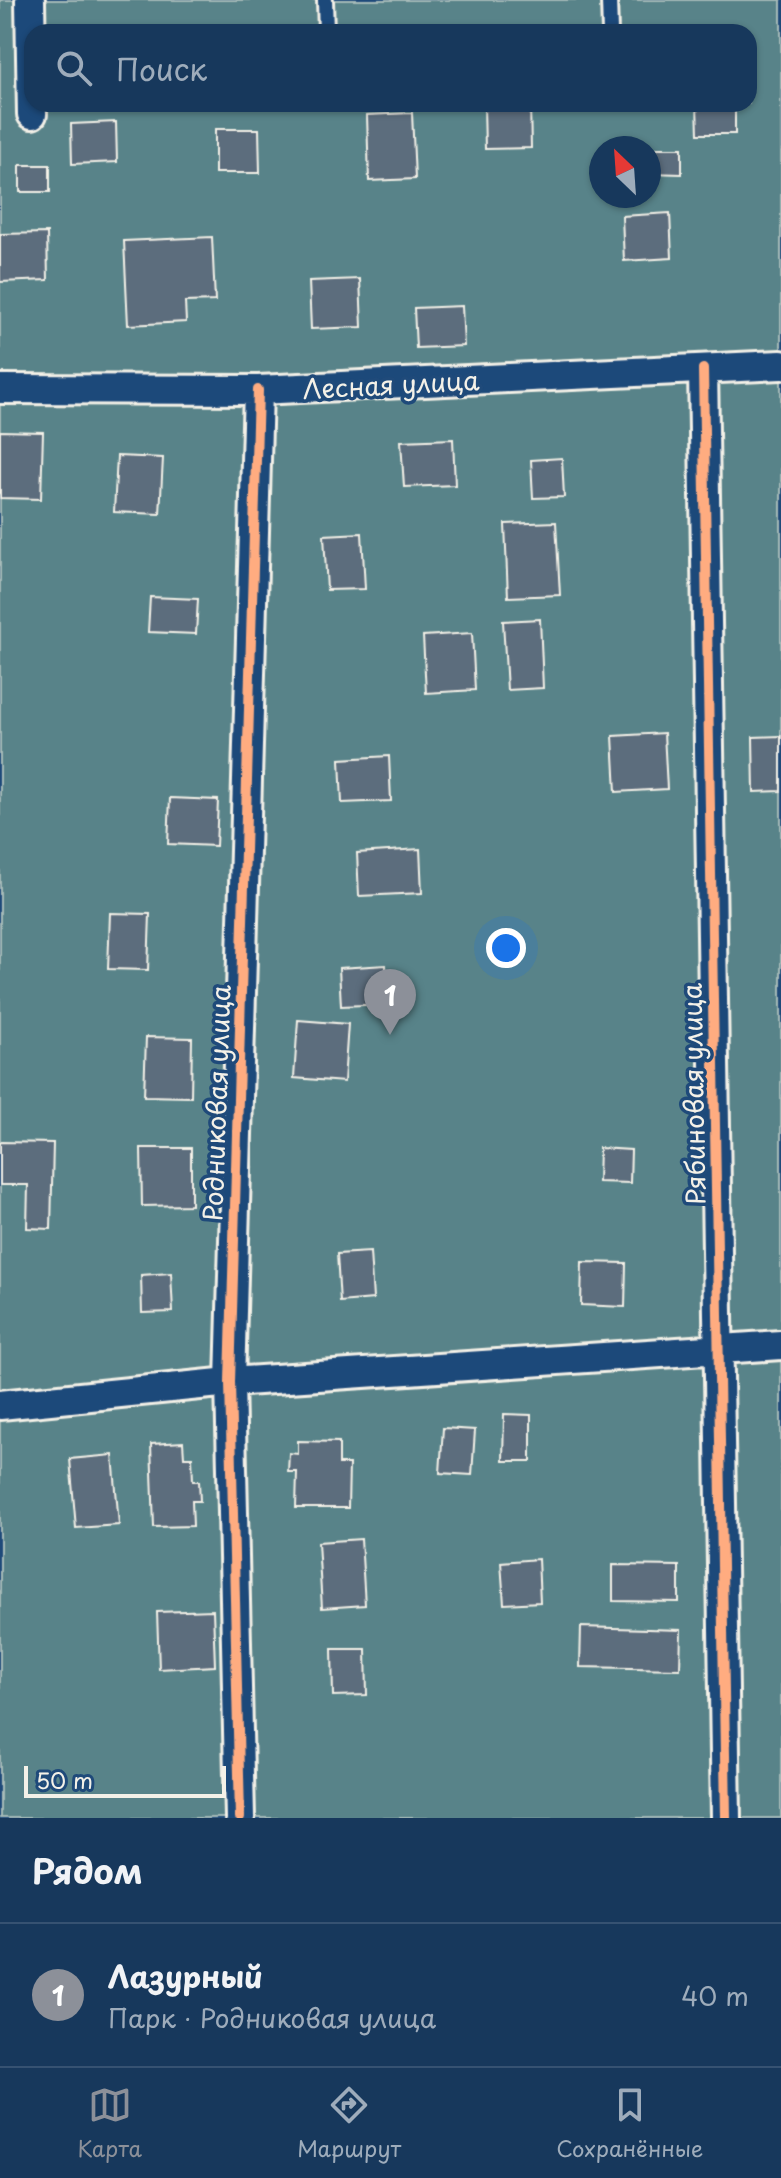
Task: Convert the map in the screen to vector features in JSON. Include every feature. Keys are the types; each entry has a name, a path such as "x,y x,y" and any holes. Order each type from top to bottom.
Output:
{"street":[{"path":"30,0 30,24"},
{"name":"Лесная улица","path":"0,389 258,390 781,365"},
{"name":"Рябиновая улица","path":"703,369 726,1818"},
{"name":"Родниковая улица","path":"240,1818 230,1382 258,390"},
{"path":"0,1405 230,1382 781,1345"}],"lane":[{"path":"325,0 326,24"},
{"path":"609,0 610,24"}],"green space":[{"path":"0,0 781,0 781,1818 0,1818"}],"building":[{"path":"484,112 530,112 531,148 485,149"},
{"path":"697,112 735,112 735,134 698,134"},
{"path":"412,113 415,179 369,181 367,115"},
{"path":"116,122 117,162 72,164 71,124"},
{"path":"215,129 259,129 260,173 215,173"},
{"path":"661,148 682,148 682,174 661,173"},
{"path":"20,165 50,165 50,192 20,192"},
{"path":"670,213 672,258 624,261 622,216"},
{"path":"47,233 48,280 0,282 0,234"},
{"path":"212,237 215,301 185,302 186,322 128,325 124,241"},
{"path":"360,279 362,327 311,329 309,281"},
{"path":"462,306 464,346 416,348 414,308"},
{"path":"0,431 43,432 41,499 0,498"},
{"path":"453,439 455,485 404,487 401,441"},
{"path":"117,456 163,458 160,514 114,512"},
{"path":"562,458 564,497 533,498 531,460"},
{"path":"556,522 560,595 508,597 505,524"},
{"path":"362,533 365,589 327,590 324,535"},
{"path":"150,597 198,599 196,634 148,632"},
{"path":"540,619 543,688 507,690 503,621"},
{"path":"472,633 475,690 426,693 423,636"},
{"path":"664,733 667,789 616,792 613,736"},
{"path":"781,736 781,791 754,792 753,737"},
{"path":"389,756 391,801 342,803 340,759"},
{"path":"170,798 218,800 216,846 168,844"},
{"path":"420,849 422,893 359,896 357,853"},
{"path":"110,913 150,914 148,970 108,969"},
{"path":"386,965 388,1004 341,1006 339,968"},
{"path":"298,1020 348,1024 344,1082 294,1078"},
{"path":"146,1037 192,1038 191,1097 144,1096"},
{"path":"0,1142 53,1143 51,1229 27,1228 28,1185 0,1185"},
{"path":"141,1148 191,1148 191,1205 142,1206"},
{"path":"599,1148 631,1150 630,1183 598,1182"},
{"path":"370,1252 373,1299 340,1302 337,1254"},
{"path":"582,1262 626,1263 625,1307 581,1305"},
{"path":"171,1273 173,1312 142,1313 141,1275"},
{"path":"504,1414 531,1415 531,1461 503,1461"},
{"path":"443,1428 475,1430 472,1475 440,1473"},
{"path":"298,1441 339,1442 339,1464 349,1464 348,1508 296,1508 297,1472 288,1472 289,1453 298,1454"},
{"path":"183,1442 184,1457 192,1457 193,1481 199,1481 200,1501 192,1501 193,1526 154,1527 151,1444"},
{"path":"113,1455 119,1525 76,1528 70,1459"},
{"path":"361,1539 365,1605 322,1608 318,1542"},
{"path":"538,1559 540,1602 504,1604 501,1562"},
{"path":"613,1565 679,1566 679,1602 613,1601"},
{"path":"213,1610 215,1666 159,1669 157,1612"},
{"path":"581,1627 681,1630 680,1669 580,1667"},
{"path":"332,1649 366,1649 367,1695 333,1696"}],"cycle path":[{"path":"703,369 726,1818"},
{"path":"240,1818 230,1382 258,390"}],"place":[{"name":"Лазурный","path":"390,1035"}]}
